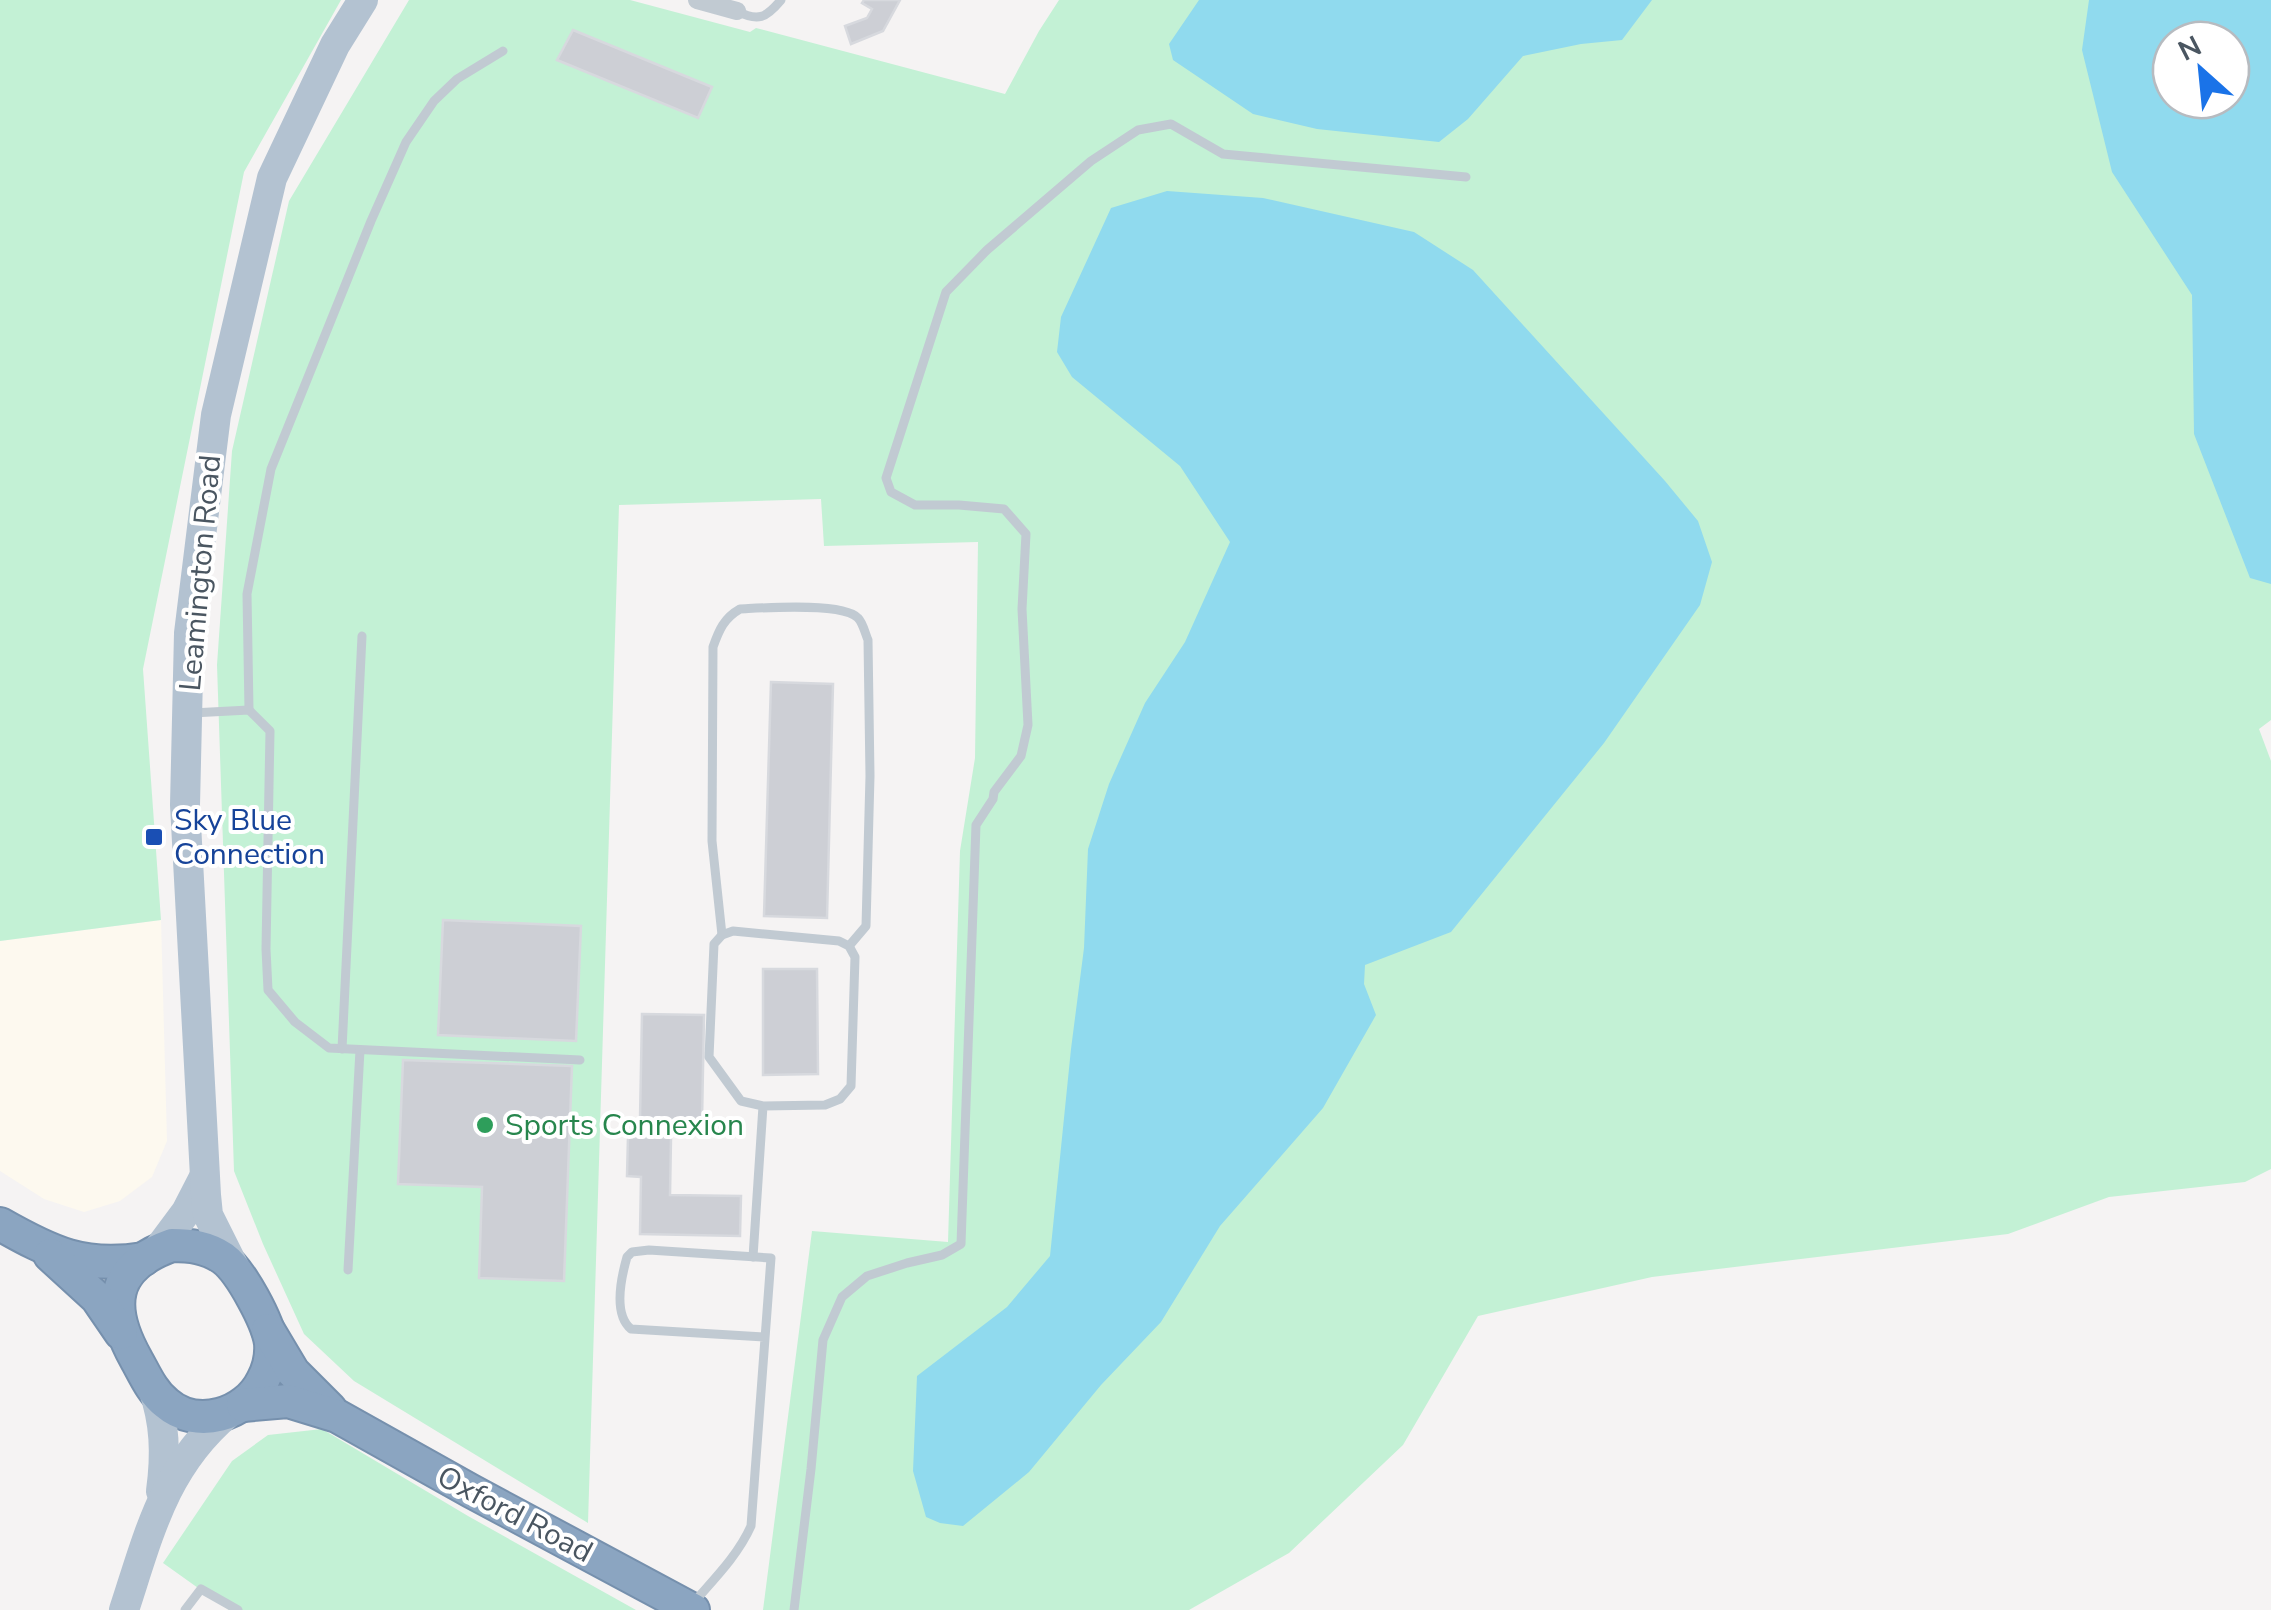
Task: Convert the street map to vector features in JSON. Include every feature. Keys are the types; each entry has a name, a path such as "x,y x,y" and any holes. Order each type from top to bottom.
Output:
{"highway":[{"path":"0,1224 39,1246 104,1264 172,1246 199,1247 226,1260 238,1273 268,1330 271,1352 260,1386 235,1409 214,1416 189,1415 169,1406 152,1388 97,1298 39,1246"},
{"path":"126,1341 117,1310 122,1284 132,1268 151,1254"},
{"name":"Oxford Road","path":"268,1330 294,1372 337,1416"},
{"name":"Oxford Road","path":"235,1409 288,1401 337,1416 691,1609"}],"main road":[{"name":"Leamington Road","path":"238,1273 208,1216 185,805 189,633 216,415 272,178 335,45 364,0"},
{"path":"151,1254 186,1212 205,1175"},
{"path":"130,1609 159,1504 164,1470 162,1414 152,1388"},
{"path":"159,1504 175,1474 211,1427 235,1409"}],"street":[{"path":"697,0 736,12"}],"lane":[{"path":"736,12 750,18 761,17 780,0"},
{"path":"503,51 457,79 434,102 406,142 271,469 246,594 250,710 270,730 268,990 295,1022 329,1048 580,1060"},
{"path":"794,1610 824,1340 842,1297 867,1276 942,1255 961,1244 976,826 994,792 1021,756 1028,725 1022,609 1026,534 1004,509 915,505 891,492 886,478 946,292 987,250 1091,160 1138,130 1171,124 1223,154 1466,178"},
{"path":"722,935 712,841 713,647 720,626 740,608 815,608 848,612 859,619 868,640 866,926 848,946"},
{"path":"342,1049 362,636"},
{"path":"187,714 250,710"},
{"path":"733,931 839,941 848,946 855,956 851,1086 840,1098 824,1105 762,1106 741,1100 710,1057 714,944 733,931"},
{"path":"348,1270 360,1050"},
{"path":"753,1256 762,1106"},
{"path":"691,1609 744,1542 751,1526 771,1258 648,1250 632,1252 624,1265 620,1309 621,1318 631,1329 765,1338"},
{"path":"185,1610 202,1588 238,1610"}],"shaded area":[{"path":"161,920 167,1141 152,1177 120,1201 84,1212 44,1199 0,1171 0,941"}],"green space":[{"path":"0,0 341,0 244,172 143,669 161,920 0,941"},
{"path":"409,0 630,0 750,32 756,28 1005,94 1059,0 2271,0 2271,720 2259,729 2271,761 2271,1169 2245,1182 2109,1197 2008,1234 1652,1277 1478,1316 1403,1445 1289,1553 1189,1610 763,1610 812,1231 948,1242 960,851 975,758 978,542 824,546 821,499 619,505 588,1523 354,1381 304,1334 234,1171 217,665 232,451 289,201"},
{"path":"322,1429 636,1610 229,1610 163,1563 232,1461 268,1435"}],"water":[{"path":"1199,0 1652,0 1622,40 1523,56 1468,119 1439,142 1317,129 1253,114 1173,60 1169,44"},
{"path":"2089,0 2271,0 2271,584 2250,578 2194,434 2192,295 2112,172 2082,50"},
{"path":"1167,191 1263,198 1414,232 1473,270 1698,521 1712,562 1700,605 1604,743 1451,932 1365,965 1364,984 1376,1015 1323,1108 1220,1226 1161,1322 1101,1385 1029,1472 963,1526 940,1523 926,1517 913,1471 917,1376 1007,1307 1050,1256 1084,948 1088,849 1109,784 1145,703 1185,642 1230,542 1180,466 1072,377 1057,352 1061,317 1111,208"}],"building":[{"path":"900,0 883,31 851,44 845,26 867,18 872,9 862,3"},
{"path":"573,30 712,87 698,118 557,60"},
{"path":"771,682 833,684 827,918 764,916"},
{"name":"Sports Connexion","path":"443,920 581,926 576,1041 438,1035"},
{"path":"763,969 817,969 818,1074 763,1075"},
{"path":"642,1014 704,1015 702,1121 640,1119"},
{"name":"Sports Connexion","path":"403,1060 572,1066 564,1281 479,1278 482,1187 398,1184"},
{"path":"628,1137 671,1138 670,1195 741,1196 740,1236 640,1234 641,1177 627,1176"}],"place":[{"name":"Sky Blue Connection","path":"154,837"},
{"name":"Sports Connexion","path":"485,1125"}]}
